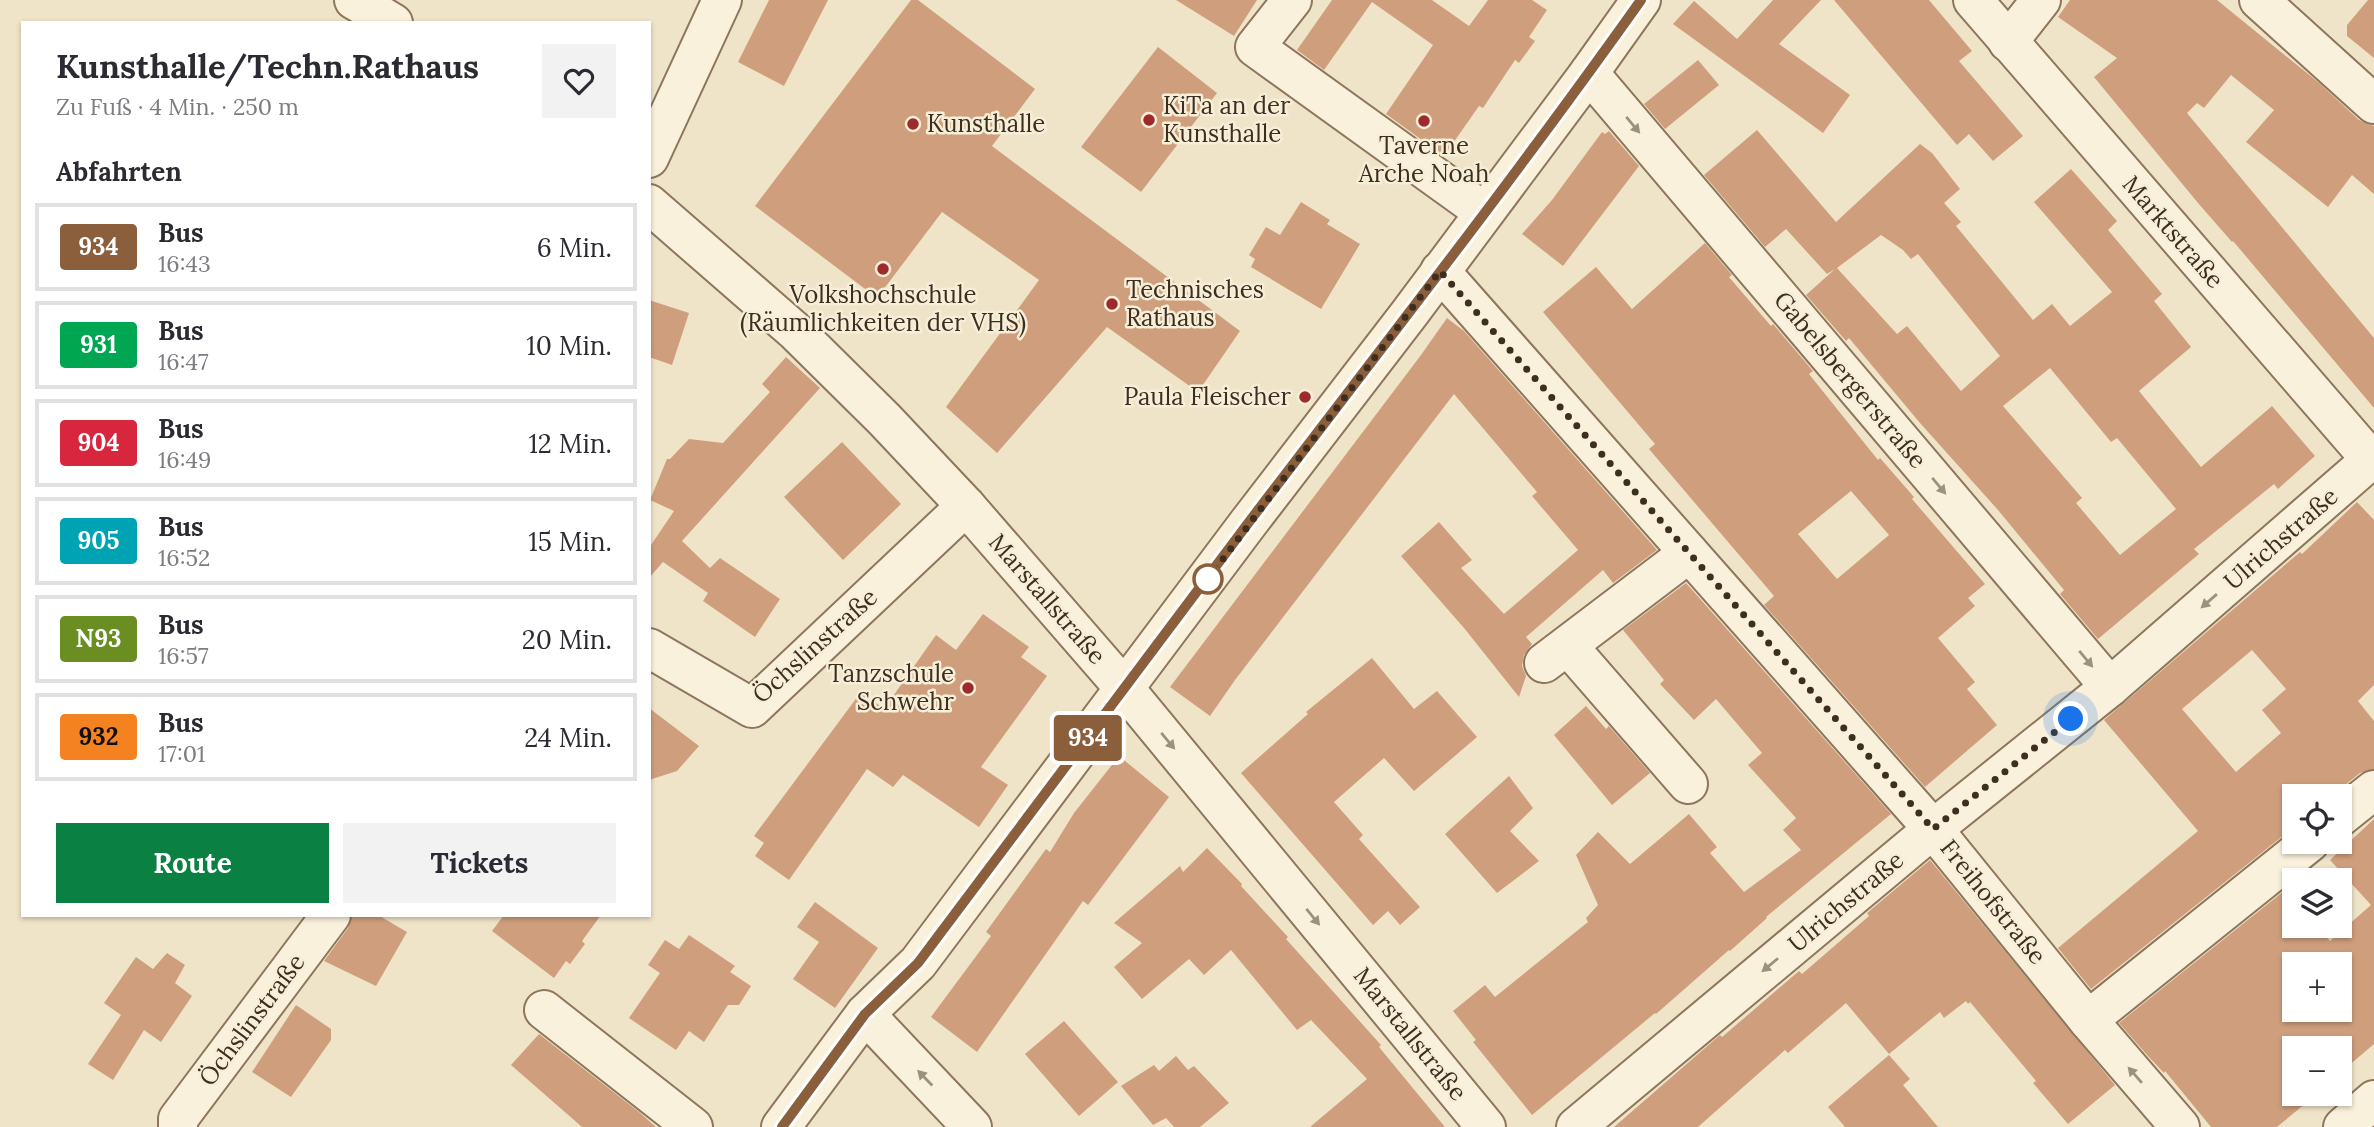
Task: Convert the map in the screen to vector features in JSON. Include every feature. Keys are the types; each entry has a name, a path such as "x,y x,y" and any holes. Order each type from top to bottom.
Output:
{"street":[{"path":"354,0 390,21"},
{"path":"651,154 722,0"},
{"path":"1292,0 1255,47 1484,212"},
{"path":"781,1127 865,1014 918,963 1589,74 1641,0"},
{"name":"Marktstraße","path":"1973,0 2373,460"},
{"path":"2008,42 2041,0"},
{"path":"2259,0 2374,104"},
{"name":"Gabelsbergerstraße","path":"1589,74 2110,687"},
{"name":"Marstallstraße","path":"651,206 796,332 884,419 966,506 1125,689 1486,1127"},
{"name":"Freihofstraße","path":"1440,271 1933,829 2088,1020 2180,1127"},
{"name":"Ulrichstraße","path":"1576,1127 1933,829 2110,687 2373,460"},
{"name":"Öchslinstraße","path":"651,649 752,708 966,506"},
{"path":"1688,783 1556,655 1689,553"},
{"path":"2352,807 2374,790"},
{"path":"2088,1020 2295,854"},
{"name":"Öchslinstraße","path":"178,1127 178,1119 330,917"},
{"path":"544,1010 694,1127"},
{"path":"865,1014 972,1127"},
{"path":"2343,1127 2374,1100"}],"building":[{"path":"769,0 828,0 784,86 738,62"},
{"path":"911,0 918,0 1035,89 992,146 1240,331 1198,392 1107,327 997,453 946,407 1039,280 942,212 877,298 755,206"},
{"path":"1176,0 1257,0 1234,36"},
{"path":"1332,0 1432,0 1469,26 1488,0 1532,0 1547,10 1529,37 1535,41 1519,63 1515,60 1483,108 1479,106 1444,156 1386,114 1433,45 1372,2 1324,70 1297,50"},
{"path":"1773,0 1821,0 1779,44 1850,95 1823,133 1673,24 1694,1 1737,39"},
{"path":"1834,0 1929,0 1972,51 1959,61 2023,136 1993,161 1969,134 1957,145"},
{"path":"2070,0 2217,0 2318,82 2359,120 2374,126 2374,194 2352,175 2328,207 2246,142 2274,110 2231,75 2204,108 2197,103 2187,113 2374,338 2374,408 2094,77 2117,58 2058,17"},
{"path":"2368,0 2374,0 2374,58 2347,36 2347,25"},
{"name":"KiTa an der Kunsthalle","path":"1158,47 1217,93 1141,192 1081,147"},
{"path":"1698,60 1719,85 1665,129 1644,104"},
{"path":"1757,130 1836,222 1920,144 1932,153 1960,189 1944,203 1961,222 1956,226 2033,320 2052,304 2070,326 2112,292 2034,202 2071,169 2117,221 2108,230 2162,294 2154,301 2191,347 2139,391 2201,467 2272,406 2315,456 2278,489 2274,484 2194,549 2199,554 2098,639 2060,594 2064,590 1998,510 1849,338 1846,341 1806,295 1835,269 1827,274 1786,229 1765,247 1704,175","holes":["1881,235 1911,259 1918,254 2000,356 1961,391 1907,326 1897,334 1837,268","2050,368 2111,442 2117,438 2176,509 2120,555 2076,503 2082,498 2003,406"]},
{"path":"1609,131 1639,166 1563,266 1522,234 1552,200 1602,132 1605,134"},
{"path":"1301,202 1330,220 1327,224 1360,244 1321,309 1251,267 1255,259 1249,255 1266,227 1280,235"},
{"path":"1705,243 1732,275 1729,277 1813,371 1809,374 1878,460 1880,458 1914,497 1912,499 1985,584 1968,598 1975,606 1938,638 1975,682 1967,689 1997,725 1925,787 1764,605 1774,596 1649,449 1655,444 1543,312 1596,267 1632,309","holes":["1851,491 1889,535 1837,579 1798,534"]},
{"path":"651,301 689,313 672,365 651,358"},
{"path":"1447,318 1464,331 1657,550 1613,583 1603,570 1526,637 1532,644 1524,655 1522,666 1526,676 1519,697 1464,628 1401,556 1439,522 1472,560 1461,568 1504,614 1578,550 1532,496 1537,492 1454,394 1210,716 1170,687"},
{"path":"786,357 820,388 682,541 710,568 720,558 780,599 755,637 703,601 708,593 663,562 651,576 651,545 674,511 651,500 651,498 667,459 689,439 723,443 770,392 762,384"},
{"path":"842,442 901,504 843,560 784,497"},
{"path":"2357,502 2374,520 2374,685 2358,701 2374,721 2374,769 2360,773 2346,784 2282,784 2282,837 2091,989 2058,948 2198,831 2104,720 2300,552 2302,554","holes":["2252,650 2286,689 2262,710 2281,733 2236,772 2182,709"]},
{"path":"1686,583 1891,814 1766,917 1656,1014 1532,1115 1473,1042 1476,1040 1453,1011 1485,985 1495,997 1588,922 1586,918 1598,905 1576,855 1598,832 1630,864 1689,814 1717,847 1710,853 1744,892 1801,850 1783,830 1796,818 1748,765 1762,753 1716,699 1694,720 1660,684 1664,680 1623,630"},
{"path":"983,614 1029,647 1021,657 1047,676 981,767 1008,785 979,827 903,775 893,787 867,769 789,880 755,856 764,843 754,836 861,692 884,709 936,635 956,650"},
{"path":"1372,658 1414,709 1437,691 1477,737 1414,791 1384,758 1334,802 1363,835 1359,839 1420,907 1400,925 1388,911 1373,925 1241,773 1308,714 1306,712"},
{"path":"1586,706 1606,729 1609,726 1650,773 1612,805 1554,735"},
{"path":"651,710 699,746 677,771 651,779"},
{"path":"1119,756 1169,797 1088,905 1083,901 977,1052 931,1017 991,936 986,932 1046,849 1050,852 1074,813"},
{"path":"1509,776 1533,808 1510,831 1539,861 1497,893 1445,834"},
{"path":"2374,819 2374,1044 2352,1063 2352,1036 2282,1036 2282,1106 2302,1106 2277,1127 2211,1127 2165,1071 2164,1073 2119,1023 2282,893 2282,938 2327,938 2330,941 2333,938 2352,938 2352,922 2371,905 2352,884 2352,868 2337,868 2330,860 2336,854 2352,854 2352,840"},
{"path":"1207,848 1242,884 1288,937 1286,939 1381,1045 1379,1047 1445,1127 1310,1127 1367,1079 1311,1020 1297,1030 1231,950 1204,975 1189,959 1142,999 1114,967 1142,943 1114,923 1180,866 1183,872"},
{"path":"1930,860 2115,1085 2068,1124 1970,1002 1968,1004 1966,1001 1944,1018 1940,1012 1889,1054 1846,1003 1788,1053 1785,1050 1698,1127 1614,1127 1720,1035 1722,1037 1799,971 1802,974 1869,916 1867,913"},
{"path":"815,902 878,948 835,1008 793,979 819,942 797,927"},
{"path":"351,917 381,917 407,932 376,986 324,961 348,928"},
{"path":"502,917 600,917 582,941 585,944 570,964 566,961 554,978 492,931"},
{"path":"689,935 735,966 730,972 751,986 739,1005 728,1005 704,1042 689,1031 676,1050 629,1018 660,973 648,965 665,940 679,949"},
{"path":"167,953 185,965 175,983 192,996 161,1042 144,1030 113,1080 88,1064 121,1015 104,1003 136,957 153,969"},
{"path":"296,1005 331,1029 331,1040 291,1097 252,1072"},
{"path":"1064,1021 1118,1082 1079,1116 1025,1054"},
{"path":"539,1034 656,1127 582,1127 511,1065"},
{"path":"1889,1055 1910,1079 1903,1085 1938,1127 1845,1127 1828,1107"},
{"path":"1176,1056 1188,1070 1194,1066 1229,1103 1200,1127 1174,1127 1166,1118 1153,1125 1121,1086 1154,1065 1159,1071"}],"bus line":[{"name":"934","path":"782,1127 865,1014 918,963 1249,522 1409,314 1589,74 1641,0"}],"place":[{"name":"KiTa an der Kunsthalle","path":"1149,120"},
{"name":"Taverne Arche Noah","path":"1424,121"},
{"name":"Kunsthalle","path":"913,124"},
{"name":"Volkshochschule (Räumlichkeiten der VHS)","path":"883,269"},
{"name":"Technisches Rathaus","path":"1112,304"},
{"name":"Paula Fleischer","path":"1305,397"},
{"name":"Tanzschule Schwehr","path":"968,688"}],"route":[{"path":"1208,579 1440,271 1933,829 2071,719"}]}
